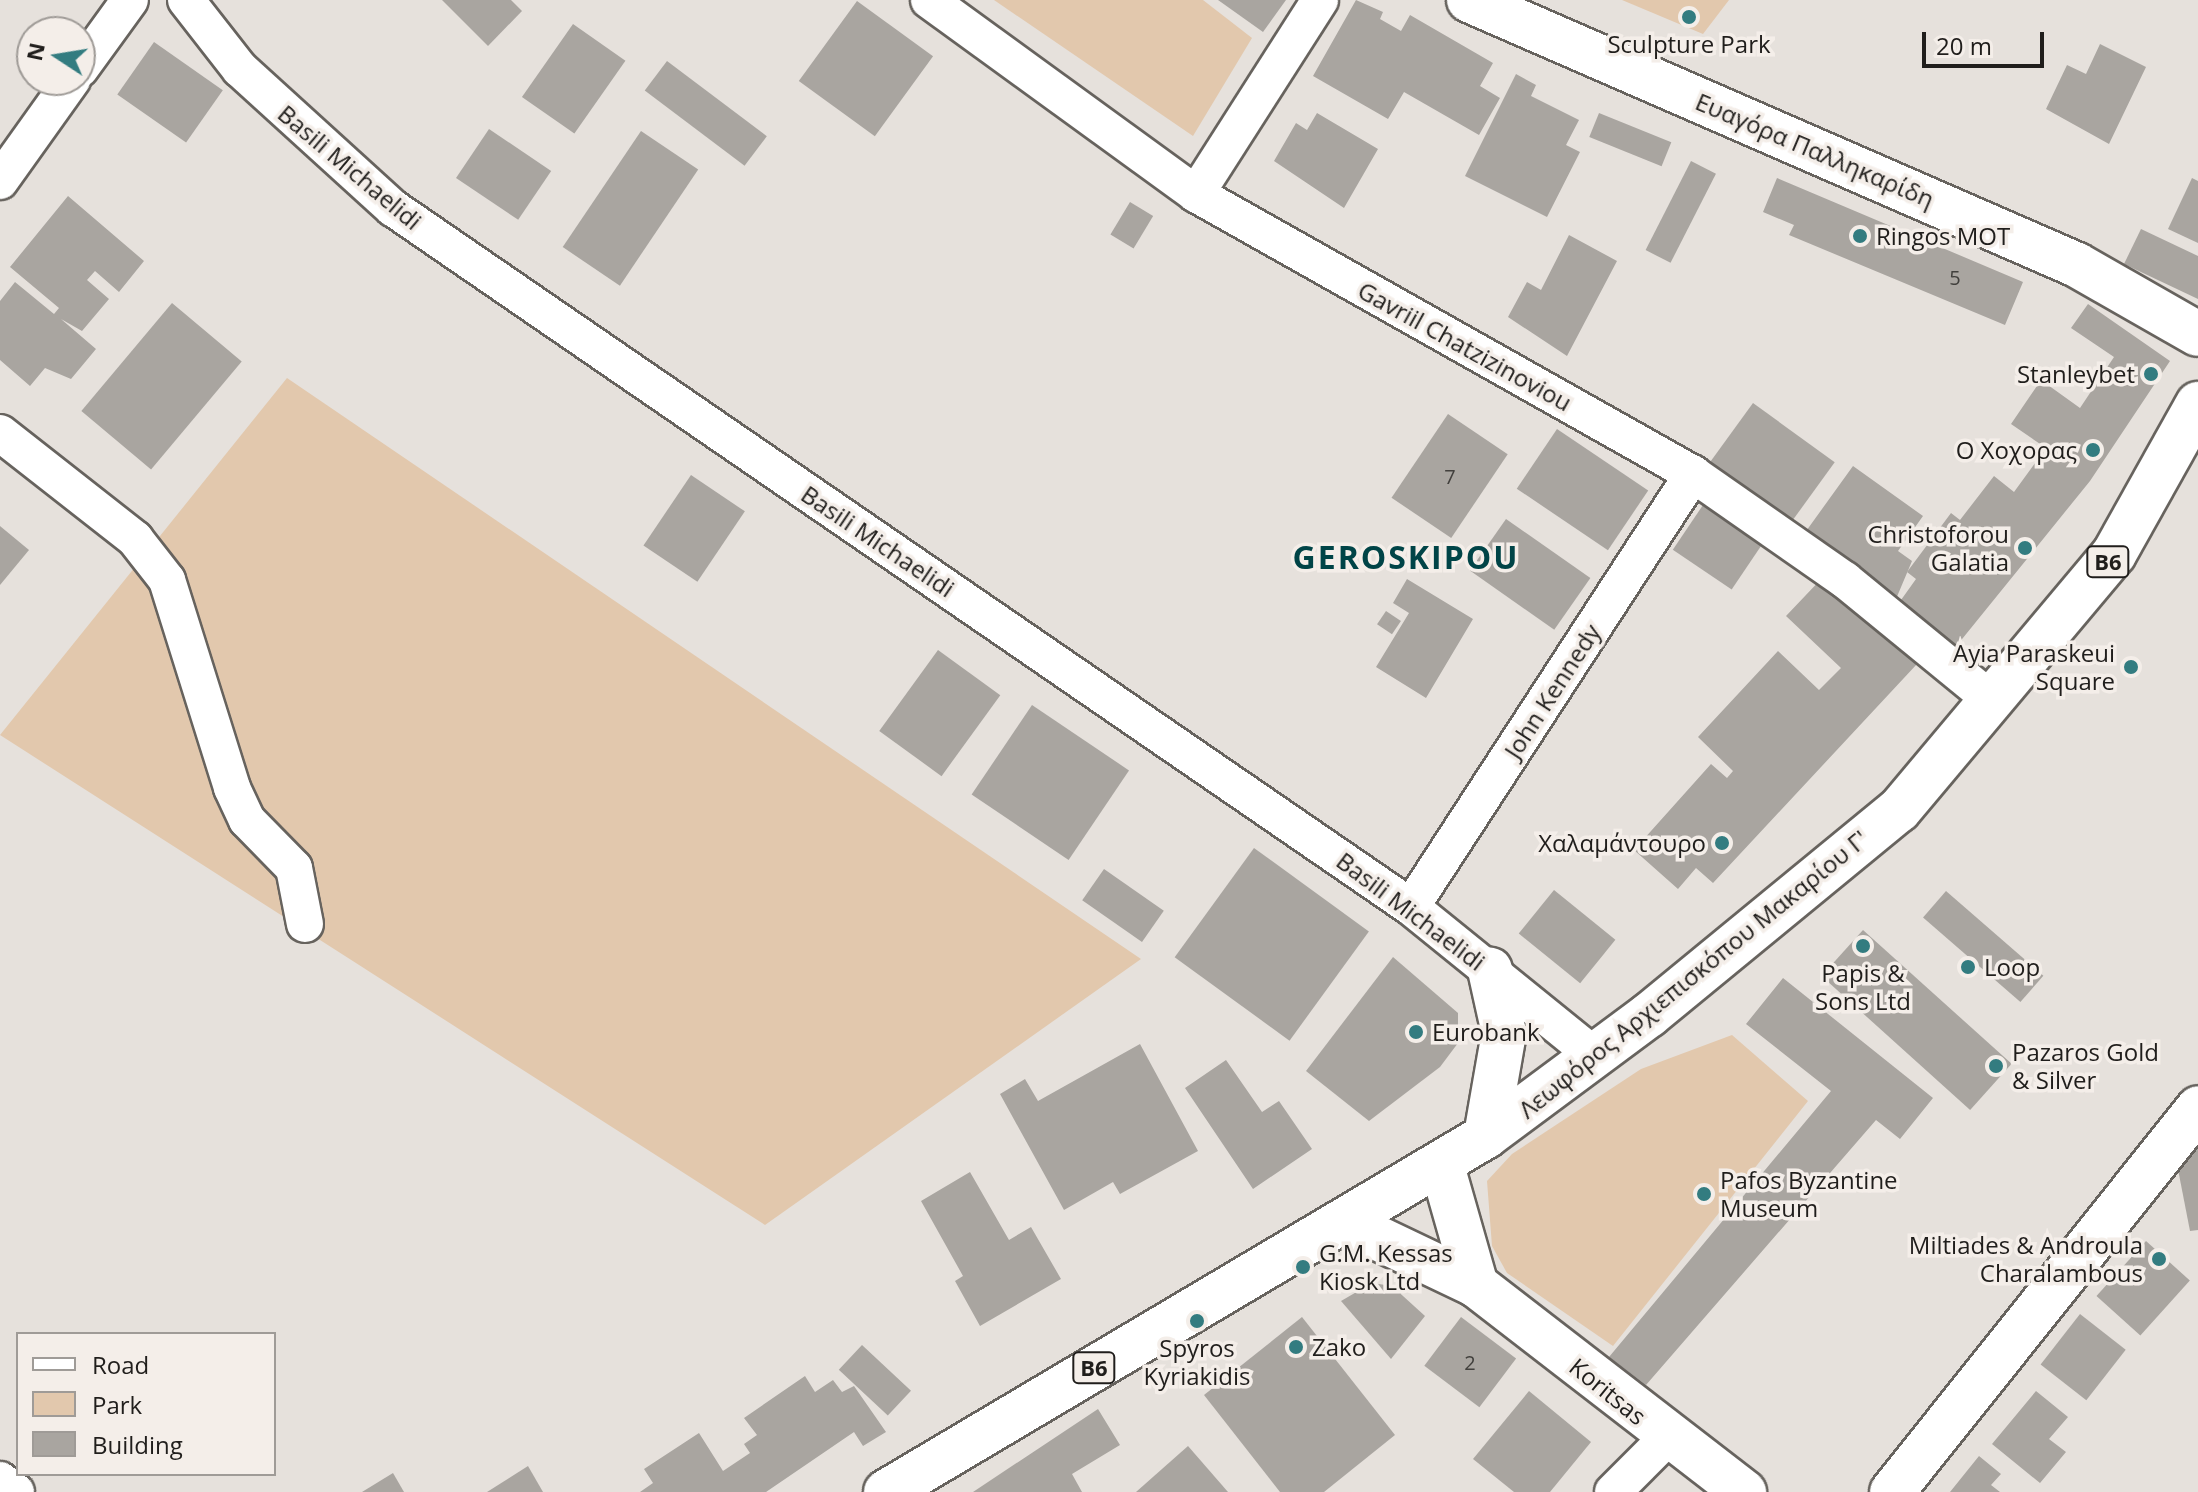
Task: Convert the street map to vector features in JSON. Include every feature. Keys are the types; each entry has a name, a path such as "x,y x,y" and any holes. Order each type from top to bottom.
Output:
{"main road":[{"name":"Ευαγόρα Παλληκαρίδη","path":"1469,0 2077,265 2198,334"},
{"name":"Λεωφόρος Αρχιεπισκόπου Μακαρίου Γ'","path":"886,1492 1442,1166 1595,1056 1899,810 2114,554 2198,404"},
{"path":"1486,1136 1504,1033 1490,970"},
{"path":"1892,1492 2198,1108"},
{"path":"1442,1166 1476,1285"},
{"name":"Koritsas","path":"1346,1223 1476,1285 1667,1438 1744,1492"}],"street":[{"path":"96,47 130,0"},
{"name":"Basili Michaelidi","path":"186,0 240,69 393,208 1411,907 1595,1056"},
{"name":"Gavriil Chatzizinoviou","path":"929,0 1196,194 1693,474 1845,580 1993,701"},
{"path":"1196,194 1320,0"},
{"path":"2,173 60,96"},
{"path":"0,433 135,539 167,580 232,788 247,820 294,868 305,924"},
{"name":"John Kennedy","path":"1411,907 1693,474"},
{"path":"1613,1492 1667,1438"},
{"path":"0,1480 16,1492"}],"green space":[{"path":"994,0 1203,0 1252,38 1193,136"},
{"name":"Sculpture Park","path":"1622,0 1729,0 1703,34"},
{"path":"287,378 1141,959 765,1225 0,735"},
{"path":"1732,1035 1808,1101 1613,1346 1507,1273 1492,1246 1487,1181 1512,1154 1641,1069"}],"building":[{"path":"442,0 511,0 522,11 488,46"},
{"path":"1218,0 1286,0 1263,32"},
{"path":"1356,0 1383,12 1380,19 1401,31 1410,15 1493,63 1480,86 1500,98 1479,135 1404,92 1388,119 1313,76"},
{"path":"857,1 933,56 875,136 799,81"},
{"path":"573,24 625,61 574,134 522,97"},
{"path":"154,42 223,90 186,143 117,94"},
{"path":"2100,44 2146,67 2109,144 2046,109 2067,65 2086,74"},
{"path":"667,61 767,136 745,166 645,91"},
{"path":"1516,74 1536,85 1531,96 1579,120 1566,145 1580,152 1547,217 1465,176"},
{"path":"1317,113 1378,149 1344,208 1274,161 1296,123 1307,130"},
{"path":"1599,113 1671,142 1662,166 1589,137"},
{"path":"489,129 551,171 518,220 456,178"},
{"path":"641,131 698,170 620,286 563,247"},
{"path":"1691,161 1716,174 1671,263 1646,250"},
{"path":"1777,178 2023,282 2005,325 1789,235 1794,225 1763,212"},
{"path":"2192,178 2198,181 2198,243 2168,229"},
{"path":"68,196 144,261 119,292 95,271 87,280 109,299 82,331 61,319 96,349 71,379 45,368 30,386 0,360 0,301 15,282 54,314 59,308 10,267"},
{"path":"1130,202 1153,216 1134,248 1110,235"},
{"path":"2141,229 2198,256 2198,299 2124,264"},
{"path":"1569,235 1617,261 1567,356 1508,317 1527,282 1541,290"},
{"path":"172,303 242,361 151,470 81,411"},
{"path":"2088,304 2170,361 2090,481 1954,649 1896,607 1916,579 1907,572 1951,513 1960,520 1994,476 2014,492 2046,448 2011,424 2041,380 2080,408 2114,357 2071,328"},
{"path":"1753,403 1835,462 1785,530 1704,471"},
{"path":"1448,414 1508,454 1451,538 1392,498"},
{"path":"1557,429 1648,491 1608,550 1517,489"},
{"path":"1853,466 1923,516 1898,551 1912,561 1896,599 1804,534"},
{"path":"691,475 745,511 697,582 643,545"},
{"path":"1703,505 1762,545 1732,589 1673,550"},
{"path":"1506,519 1590,578 1554,630 1470,571"},
{"path":"0,526 29,550 0,585"},
{"path":"1824,576 1919,647 1917,664 1713,883 1696,868 1678,889 1634,850 1711,764 1727,778 1733,771 1698,737 1778,651 1819,690 1841,668 1786,616"},
{"path":"1407,579 1473,619 1426,698 1376,667 1409,613 1393,603"},
{"path":"1386,611 1401,621 1392,634 1377,624"},
{"path":"938,650 1000,695 942,776 879,731"},
{"path":"1032,705 1129,770 1069,860 972,795"},
{"path":"1254,848 1369,931 1290,1041 1175,957"},
{"path":"1104,869 1164,911 1142,942 1082,900"},
{"path":"1554,890 1615,940 1580,983 1519,934"},
{"path":"1946,891 2043,976 2020,1002 1923,917"},
{"path":"1863,930 2012,1064 1970,1110 1822,976"},
{"path":"1393,957 1458,1013 1458,1043 1440,1067 1369,1121 1306,1071"},
{"path":"1783,978 1933,1098 1900,1139 1876,1120 1646,1385 1609,1357 1831,1091 1746,1024"},
{"path":"1140,1044 1198,1151 1120,1194 1113,1182 1064,1210 1000,1094 1025,1079 1038,1101"},
{"path":"1226,1060 1262,1112 1279,1101 1312,1149 1253,1189 1185,1088"},
{"path":"2198,1113 2198,1230 2190,1231 2175,1154"},
{"path":"970,1172 1009,1240 1031,1227 1061,1279 980,1326 955,1281 963,1276 921,1201"},
{"path":"2146,1241 2190,1280 2140,1335 2096,1296"},
{"path":"1372,1283 1392,1286 1425,1316 1391,1359 1341,1301"},
{"path":"2080,1314 2126,1350 2086,1400 2041,1364"},
{"path":"1302,1317 1395,1435 1324,1492 1280,1492 1204,1395"},
{"path":"1461,1317 1516,1359 1479,1407 1424,1366"},
{"path":"862,1345 911,1391 888,1416 839,1370"},
{"path":"805,1376 815,1392 833,1380 842,1392 854,1386 886,1432 863,1446 854,1432 766,1492 640,1492 653,1483 644,1469 699,1433 723,1471 750,1453 744,1444 757,1435 744,1418"},
{"path":"1529,1391 1591,1442 1550,1492 1514,1492 1473,1459"},
{"path":"2036,1391 2068,1417 2049,1439 2066,1452 2040,1483 1992,1444"},
{"path":"1098,1409 1120,1445 1072,1474 1082,1492 973,1492"},
{"path":"1188,1446 1228,1492 1136,1492"},
{"path":"1979,1456 2001,1474 1991,1485 2000,1492 1950,1492"},
{"path":"528,1466 543,1492 487,1492"},
{"path":"393,1473 404,1492 362,1492"}],"place":[{"name":"Sculpture Park","path":"1689,17"},
{"name":"Ringos MOT","path":"1860,236"},
{"name":"Stanleybet","path":"2151,374"},
{"name":"Ο Χοχορας","path":"2093,450"},
{"name":"Christoforou Galatia","path":"2025,548"},
{"name":"Ayia Paraskeui Square","path":"2131,667"},
{"name":"Χαλαμάντουρο","path":"1722,843"},
{"name":"Papis & Sons Ltd","path":"1863,946"},
{"name":"Loop","path":"1968,967"},
{"name":"Eurobank","path":"1416,1032"},
{"name":"Pazaros Gold & Silver","path":"1996,1066"},
{"name":"Pafos Byzantine Museum","path":"1704,1194"},
{"name":"Miltiades & Androula Charalambous","path":"2159,1259"},
{"name":"G.M. Kessas Kiosk Ltd","path":"1303,1267"},
{"name":"Spyros Kyriakidis","path":"1197,1321"},
{"name":"Zako","path":"1296,1347"}],"district":[{"name":"GEROSKIPOU","path":"1406,557"}]}
